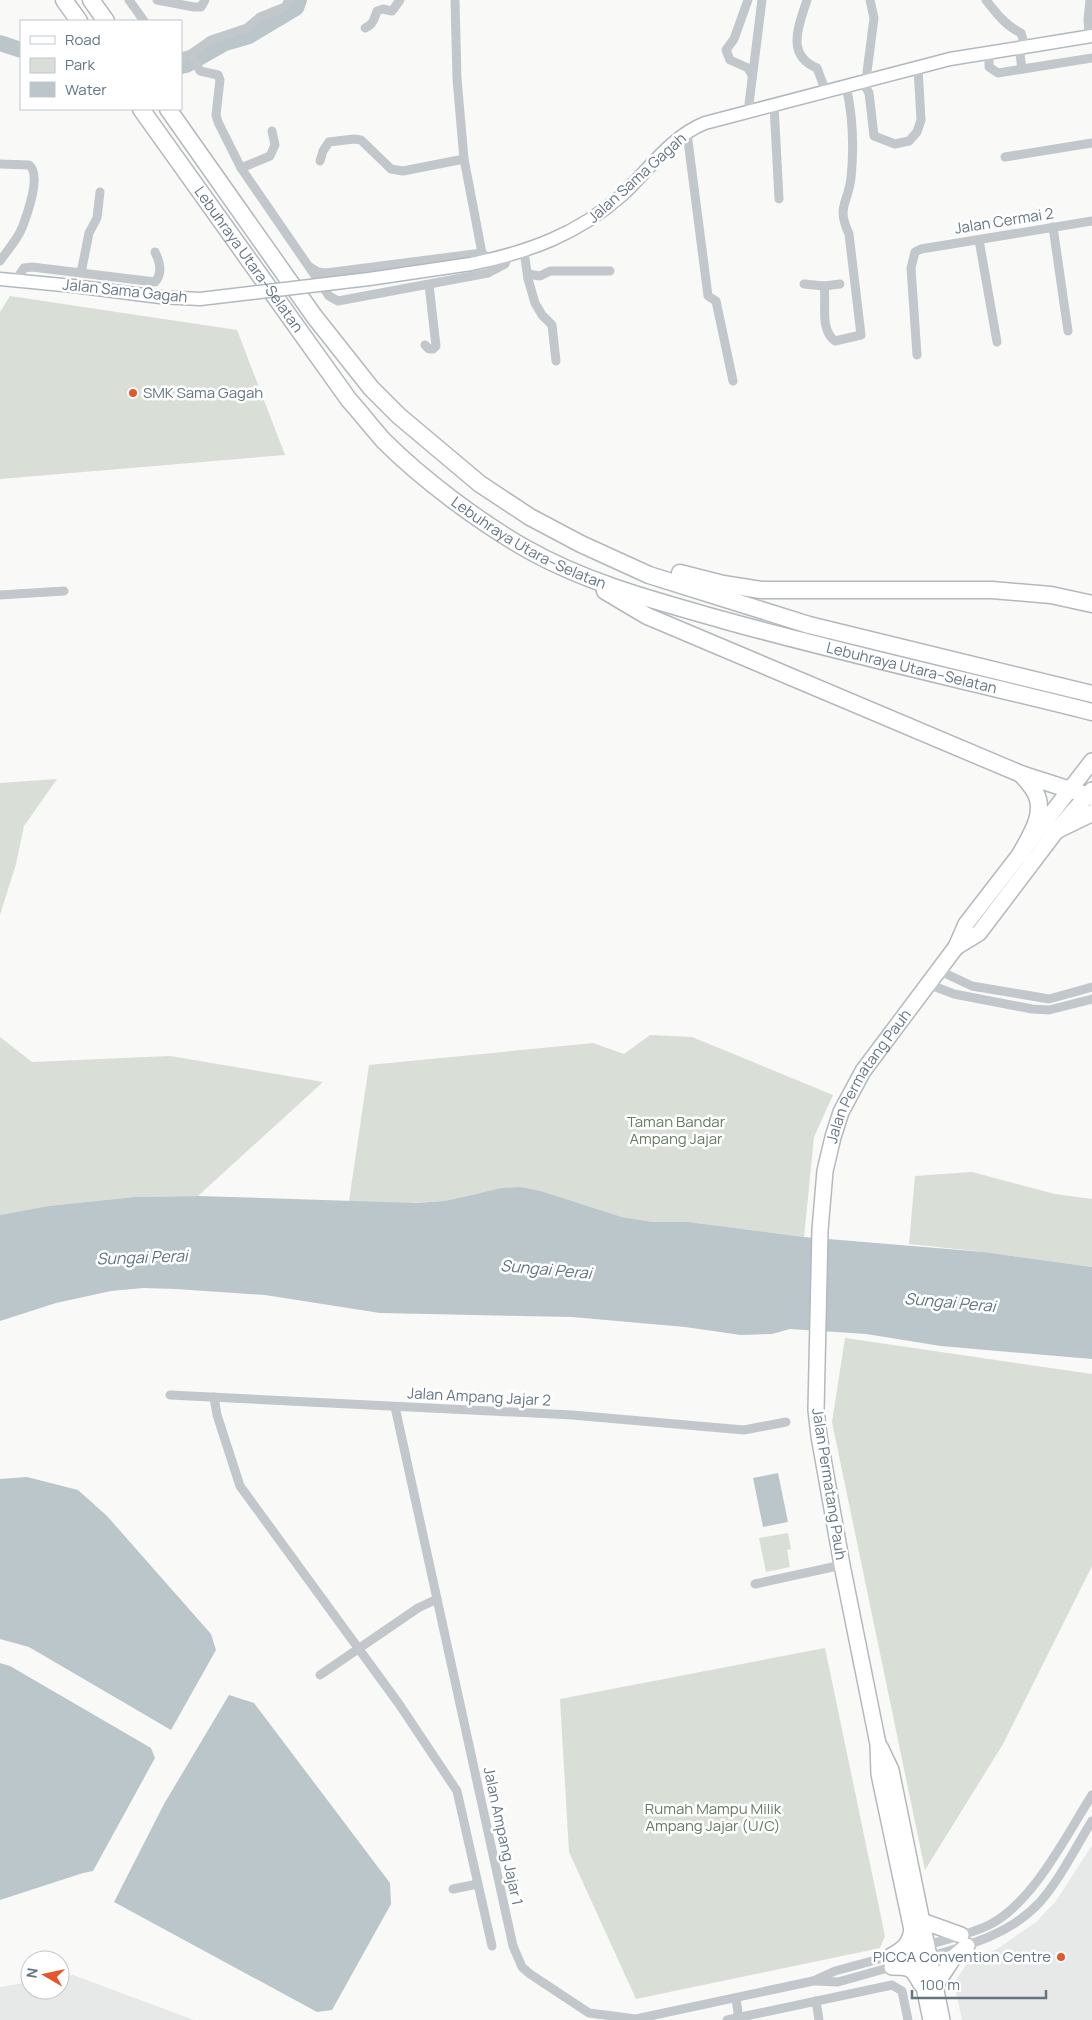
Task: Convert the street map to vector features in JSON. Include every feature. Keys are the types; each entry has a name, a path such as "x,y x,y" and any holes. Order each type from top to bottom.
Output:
{"highway":[{"path":"64,0 79,20"},
{"path":"91,0 105,20"},
{"name":"Lebuhraya Utara–Selatan","path":"143,110 349,400 384,440 418,472 490,526 526,548 564,567 640,596 804,643 1092,712"},
{"name":"Lebuhraya Utara–Selatan","path":"169,110 314,316 370,388 399,416 480,484 530,517 581,544 649,575 809,625 1092,694"},
{"path":"581,544 698,578 761,590 992,590 1051,595 1092,604"},
{"path":"564,567 647,616 1021,774 1068,790 1090,794"},
{"path":"1020,855 1036,822 1038,807 1036,794 1021,774"},
{"path":"1057,830 1092,813"}],"main road":[{"name":"Jalan Permatang Pauh","path":"930,2020 930,1988 917,1925 879,1774 878,1744 842,1565 817,1418 820,1230 825,1171 841,1112 863,1071 956,947 966,924 1092,761"},
{"name":"Jalan Permatang Pauh","path":"956,947 979,933 1057,830 1090,794"},
{"path":"930,1988 964,1941 917,1925 906,1948 892,1961 914,1970 930,1988 942,2020"}],"street":[{"path":"129,0 143,20"},
{"path":"157,0 194,7 201,6 205,0"},
{"path":"182,56 192,55 210,40 247,28 260,18 285,8 289,0"},
{"path":"365,28 370,26 377,11 383,9 392,11 400,0"},
{"path":"310,267 318,272 326,273 486,256 464,159 457,80 455,0"},
{"path":"748,0 734,39 726,50 730,60 748,68 752,75"},
{"path":"750,111 748,104 762,0"},
{"path":"807,0 796,40 798,50 808,64 817,68 826,92"},
{"path":"870,0 874,18 866,81 874,136 895,144 909,141 917,132 921,120 918,68"},
{"path":"986,0 997,14 1014,30 1021,33 1022,69"},
{"path":"1090,0 1088,19 1091,36"},
{"name":"Jalan Sama Gagah","path":"0,279 160,297 200,298 369,279 471,264 486,256 509,255 524,251 588,222 623,194 665,151 687,133 705,123 950,59 1091,36"},
{"path":"989,52 989,67 992,71 998,73 1092,58"},
{"path":"192,55 200,70 218,75 220,80 216,115 241,168 329,296 338,301 488,273 505,264 509,255"},
{"path":"824,286 826,330 830,337 835,341 861,335 849,234 844,223 842,210 851,177 852,109 846,86"},
{"path":"774,105 779,199"},
{"path":"241,168 270,156 275,145 272,131"},
{"path":"687,133 708,296 716,301 733,381"},
{"path":"320,161 323,152 330,142 354,138 361,140 390,169 403,171 464,159"},
{"path":"1005,157 1092,143"},
{"path":"0,164 29,165 34,172 34,186 22,230 0,261"},
{"path":"81,273 89,233 98,218 100,192"},
{"name":"Jalan Cermai 2","path":"917,355 911,268 915,252 920,249 1092,221"},
{"path":"1053,228 1068,331"},
{"path":"979,240 997,342"},
{"path":"524,251 536,304 542,315 552,326 556,361"},
{"path":"16,280 24,268 32,267 155,282 158,279 160,262 155,252"},
{"path":"528,274 540,276 550,271 610,271"},
{"path":"804,284 824,286 840,284"},
{"path":"425,345 429,349 433,349 436,346 429,285"},
{"path":"0,595 64,591"},
{"path":"938,970 972,986 1049,999 1092,987"},
{"path":"928,984 954,994 1049,1010 1092,998"},
{"name":"Jalan Ampang Jajar 2","path":"170,1394 572,1416 744,1430 753,1430 786,1422"},
{"path":"214,1397 216,1415 240,1486 399,1704 457,1791 492,1946"},
{"name":"Jalan Ampang Jajar 1","path":"396,1407 513,1946 522,1967 589,2013 636,2019 812,1981 835,1971 892,1961 964,1941"},
{"path":"755,1584 842,1565"},
{"path":"320,1675 418,1608 437,1599"},
{"path":"964,1941 1000,1918 1014,1907 1030,1890 1092,1795"},
{"path":"964,1941 986,1939 1014,1923 1040,1902 1058,1877 1092,1821"},
{"path":"453,1889 478,1884"},
{"path":"727,2020 739,2019 892,1985 902,1991 908,2020"},
{"path":"736,1998 739,2019"},
{"path":"816,2001 818,2020"}],"shaded area":[{"path":"1092,1845 1092,2020 962,2020 954,1983 970,1959 997,1949 1036,1922 1056,1901"},
{"path":"70,1975 194,2020 0,2020 0,1987 20,1984 20,2000 70,2000"}],"green space":[{"name":"SMK Sama Gagah","path":"10,296 237,330 285,455 0,479 0,312"},
{"path":"57,779 24,826 16,864 0,915 0,783"},
{"name":"Taman Bandar Ampang Jajar","path":"650,1035 692,1037 833,1095 814,1137 804,1237 689,1222 653,1222 622,1217 541,1191 521,1187 478,1193 444,1201 394,1204 349,1201 369,1065 593,1043 624,1054"},
{"path":"0,1037 32,1062 170,1056 323,1082 198,1196 134,1197 48,1206 0,1215"},
{"path":"972,1172 1055,1194 1092,1199 1092,1267 909,1244 915,1176"},
{"path":"845,1338 1092,1374 1092,1566 1003,1744 925,1870 832,1422"},
{"path":"788,1533 791,1549 787,1550 790,1567 766,1572 759,1538"},
{"name":"Rumah Mampu Milik Ampang Jajar (U/C)","path":"825,1648 885,1936 880,1948 636,1999 569,1852 560,1699"}],"water":[{"name":"Sungai Perai","path":"521,1187 541,1191 622,1217 653,1222 689,1222 804,1237 984,1252 1092,1267 1092,1359 941,1346 866,1334 790,1329 772,1334 741,1335 685,1327 572,1317 380,1313 265,1295 176,1289 143,1288 111,1291 56,1303 0,1321 0,1215 48,1206 134,1197 198,1196 415,1203 444,1201 502,1188"},
{"path":"778,1473 788,1522 763,1527 753,1478"},
{"path":"27,1477 78,1490 107,1516 211,1634 216,1650 171,1730 29,1647 0,1639 0,1479"},
{"path":"0,1663 10,1666 151,1748 155,1758 93,1871 0,1900"},
{"path":"229,1695 254,1703 390,1883 391,1904 332,2010 317,2012 114,1902 164,1804"}],"waterway":[{"path":"182,66 225,43 249,36 296,8 299,0"},
{"path":"0,43 20,50"}],"place":[{"name":"SMK Sama Gagah","path":"133,393"},
{"name":"PICCA Convention Centre","path":"1061,1957"}]}
